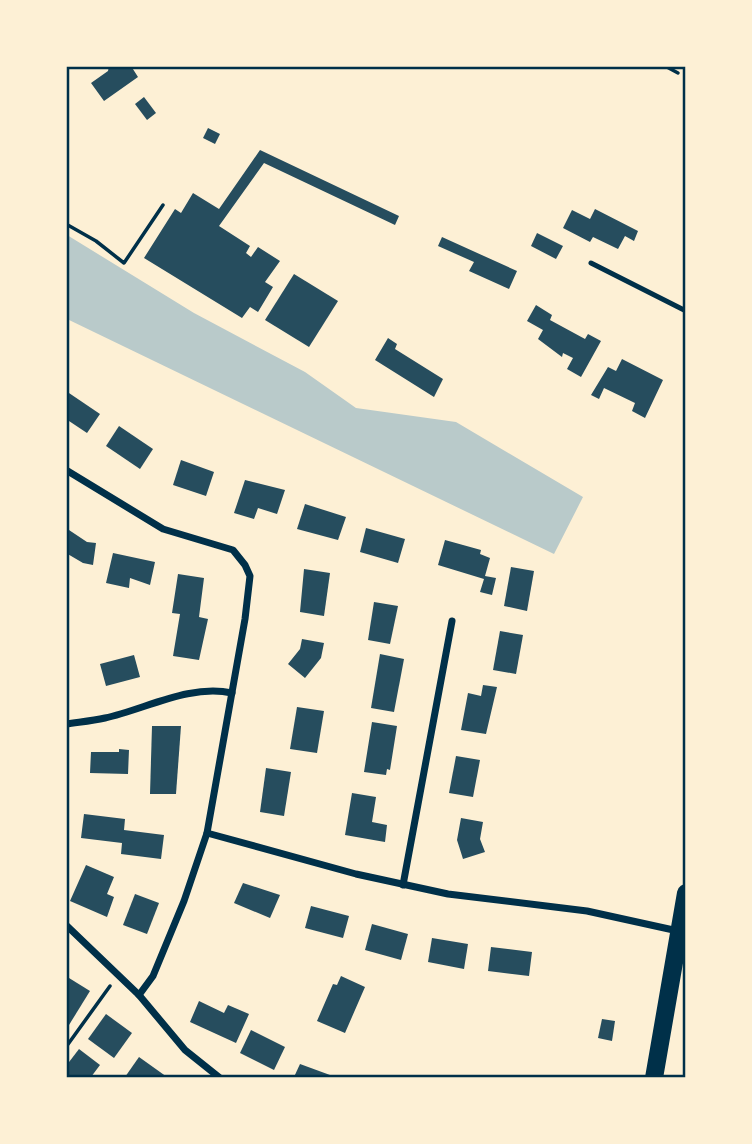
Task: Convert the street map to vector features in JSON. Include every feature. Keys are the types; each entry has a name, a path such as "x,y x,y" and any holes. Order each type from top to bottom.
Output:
{"main road":[{"path":"654,1077 684,905"}],"street":[{"path":"66,470 163,529 233,550 240,556 250,576 250,590 207,832 184,901 153,976 139,995"},
{"path":"403,885 452,621"},
{"path":"66,724 105,718 195,692 216,690 232,693"},
{"path":"207,832 403,885 448,894 587,911 678,931"},
{"path":"66,925 139,995 185,1051 220,1077"}],"lane":[{"path":"591,264 685,311"}],"path":[{"path":"665,66 678,72"},
{"path":"66,224 96,241 124,263 163,205"},
{"path":"66,1047 110,986"}],"shaded area":[{"path":"67,235 194,313 305,372 356,408 456,422 583,497 554,554 67,319"}],"building":[{"path":"109,66 131,66 138,77 104,101 91,83 108,71"},
{"path":"144,97 156,113 147,120 135,104"},
{"path":"208,128 220,134 215,144 203,138"},
{"path":"260,150 399,216 395,225 264,163 219,226 250,246 246,253 251,257 258,247 280,261 265,282 273,287 258,312 250,307 242,318 144,258 175,209 181,213 193,193 219,209"},
{"path":"595,209 638,231 634,241 625,236 618,249 593,237 590,242 563,228 572,210 590,219"},
{"path":"537,233 563,246 556,259 531,246"},
{"path":"442,237 517,271 509,289 469,271 474,262 438,246"},
{"path":"294,274 338,301 309,347 265,320"},
{"path":"536,305 552,315 550,320 585,339 588,334 601,341 581,377 567,369 573,358 563,353 562,357 538,339 543,330 527,321"},
{"path":"388,338 397,344 395,349 443,379 434,397 375,360"},
{"path":"622,359 663,380 645,418 632,411 635,403 604,388 599,399 591,395 608,367 616,371"},
{"path":"66,391 100,414 87,433 66,419"},
{"path":"119,426 153,449 140,469 106,446"},
{"path":"181,460 214,472 206,496 173,485"},
{"path":"245,480 285,490 277,514 258,508 254,519 234,513"},
{"path":"305,504 346,517 338,540 297,529"},
{"path":"66,528 87,542 96,543 93,565 83,563 66,553"},
{"path":"366,528 405,539 398,563 360,552"},
{"path":"445,540 481,550 480,554 490,558 485,576 496,578 492,595 480,592 484,579 438,565"},
{"path":"113,553 155,562 150,585 130,578 129,588 106,583"},
{"path":"511,567 534,571 527,611 504,606"},
{"path":"304,569 330,573 324,616 300,612"},
{"path":"178,574 204,578 199,617 208,619 199,660 173,656 180,614 172,613"},
{"path":"374,602 398,606 390,644 368,640"},
{"path":"500,631 523,635 516,674 493,670"},
{"path":"302,639 324,643 321,658 305,678 288,664 300,649"},
{"path":"380,654 404,659 394,712 371,708"},
{"path":"134,655 140,677 106,686 100,664"},
{"path":"483,685 497,687 486,734 461,730 468,693 481,696"},
{"path":"297,707 324,711 317,753 290,749"},
{"path":"372,722 397,726 390,770 387,769 386,775 364,772"},
{"path":"152,726 181,726 176,794 150,794"},
{"path":"119,749 129,750 128,774 90,773 91,752 119,752"},
{"path":"456,756 480,760 473,797 449,793"},
{"path":"266,768 291,772 284,816 260,812"},
{"path":"352,793 376,797 372,822 387,825 385,842 345,835"},
{"path":"84,814 125,819 124,830 164,835 161,859 121,854 122,843 81,838"},
{"path":"461,818 483,822 480,839 485,852 463,859 457,840"},
{"path":"86,865 114,877 107,894 114,897 107,917 70,901"},
{"path":"243,883 280,895 270,918 234,903"},
{"path":"135,894 159,903 147,934 123,925"},
{"path":"311,906 349,916 343,938 305,928"},
{"path":"372,924 408,934 401,960 365,950"},
{"path":"432,938 468,944 464,969 428,962"},
{"path":"491,947 532,952 529,976 488,971"},
{"path":"341,976 365,987 345,1033 317,1021 333,984 337,985"},
{"path":"69,978 90,991 69,1025 66,1023"},
{"path":"199,1001 224,1013 228,1005 249,1014 236,1043 190,1022"},
{"path":"106,1014 132,1033 114,1058 88,1039"},
{"path":"602,1019 615,1021 612,1041 598,1038"},
{"path":"251,1030 285,1047 274,1070 240,1053"},
{"path":"79,1049 100,1065 91,1077 66,1077 66,1066"},
{"path":"139,1057 167,1077 125,1077"},
{"path":"300,1064 330,1075 294,1077"}]}
